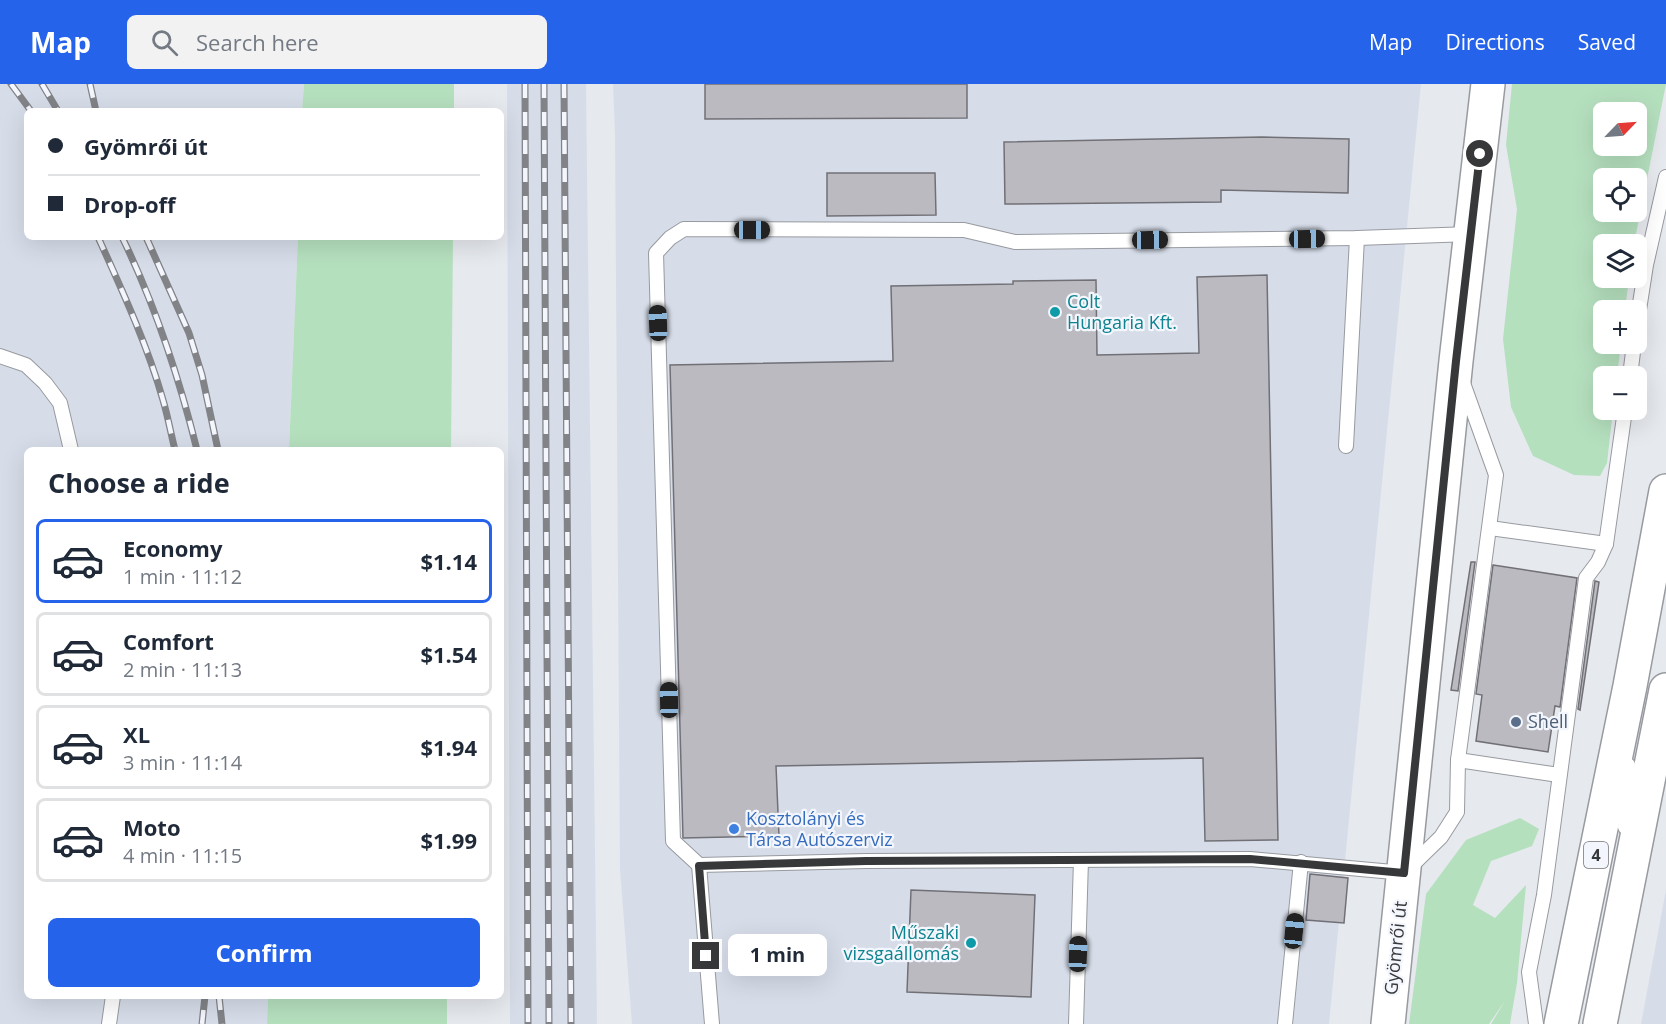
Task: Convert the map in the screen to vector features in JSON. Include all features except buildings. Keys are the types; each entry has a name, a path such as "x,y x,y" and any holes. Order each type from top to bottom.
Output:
{"street":[{"name":"Gyömrői út","path":"1388,1024 1456,361 1488,84"},
{"name":"4","path":"1561,1024 1630,686 1666,491"},
{"path":"1600,1024 1666,690"}],"lane":[{"path":"1641,300 1666,177"},
{"path":"712,1024 699,866 673,841 656,253 670,237 684,229 964,230 1015,242 1357,238 1471,234"},
{"path":"1346,446 1357,238"},
{"path":"0,356 26,365 45,383 60,403 70,447"},
{"path":"699,866 866,861 1250,859 1404,873 1441,837 1456,812 1458,760 1496,475 1456,361"},
{"path":"1536,1024 1529,972 1544,895 1586,578 1598,562 1606,544 1624,420"},
{"path":"1490,528 1606,544"},
{"path":"1620,925 1630,686"},
{"path":"1458,760 1559,775"},
{"path":"1076,1024 1081,860"},
{"path":"1285,1024 1301,862"},
{"path":"109,1024 113,999"}],"shaded area":[{"path":"0,84 304,84 302,108 24,108 24,240 298,240 289,447 24,447 24,999 268,999 267,1024 0,1024"},
{"path":"507,84 586,84 597,1024 510,1024"},
{"path":"613,84 1421,84 1329,1024 632,1024 620,869"},
{"path":"1666,890 1666,1024 1641,1024"}],"green space":[{"path":"304,84 454,84 454,108 302,108"},
{"path":"1512,84 1666,84 1647,179 1647,168 1593,168 1593,222 1638,222 1636,234 1593,234 1593,288 1628,288 1626,300 1593,300 1593,354 1620,354 1618,366 1593,366 1593,420 1612,420 1607,463 1600,476 1574,475 1533,456 1511,407 1503,339 1517,209 1506,145"},
{"path":"298,240 453,240 451,447 289,447"},
{"path":"1520,818 1539,829 1532,846 1491,861 1473,905 1495,918 1526,885 1517,983 1510,1024 1491,1024 1505,1001 1489,1024 1409,1024 1426,894 1466,840"},
{"path":"268,999 447,999 447,1024 267,1024"}],"railway":[{"path":"11,84 29,108"},
{"path":"42,84 56,108"},
{"path":"90,84 95,108"},
{"path":"525,84 528,1024"},
{"path":"544,84 549,1024"},
{"path":"564,84 571,1024"},
{"path":"99,240 157,379 174,447"},
{"path":"123,240 165,342 196,447"},
{"path":"147,240 189,333 202,375 217,447"},
{"path":"202,1024 205,999"},
{"path":"219,999 222,1024"}],"place":[{"name":"Colt Hungaria Kft.","path":"1055,312"},
{"name":"Shell","path":"1516,722"},
{"name":"Kosztolányi és Társa Autószerviz","path":"734,829"},
{"name":"Műszaki vizsgaállomás","path":"971,943"}],"route":[{"path":"706,956 699,866 866,861 1250,859 1404,873 1456,361 1480,154"}]}
